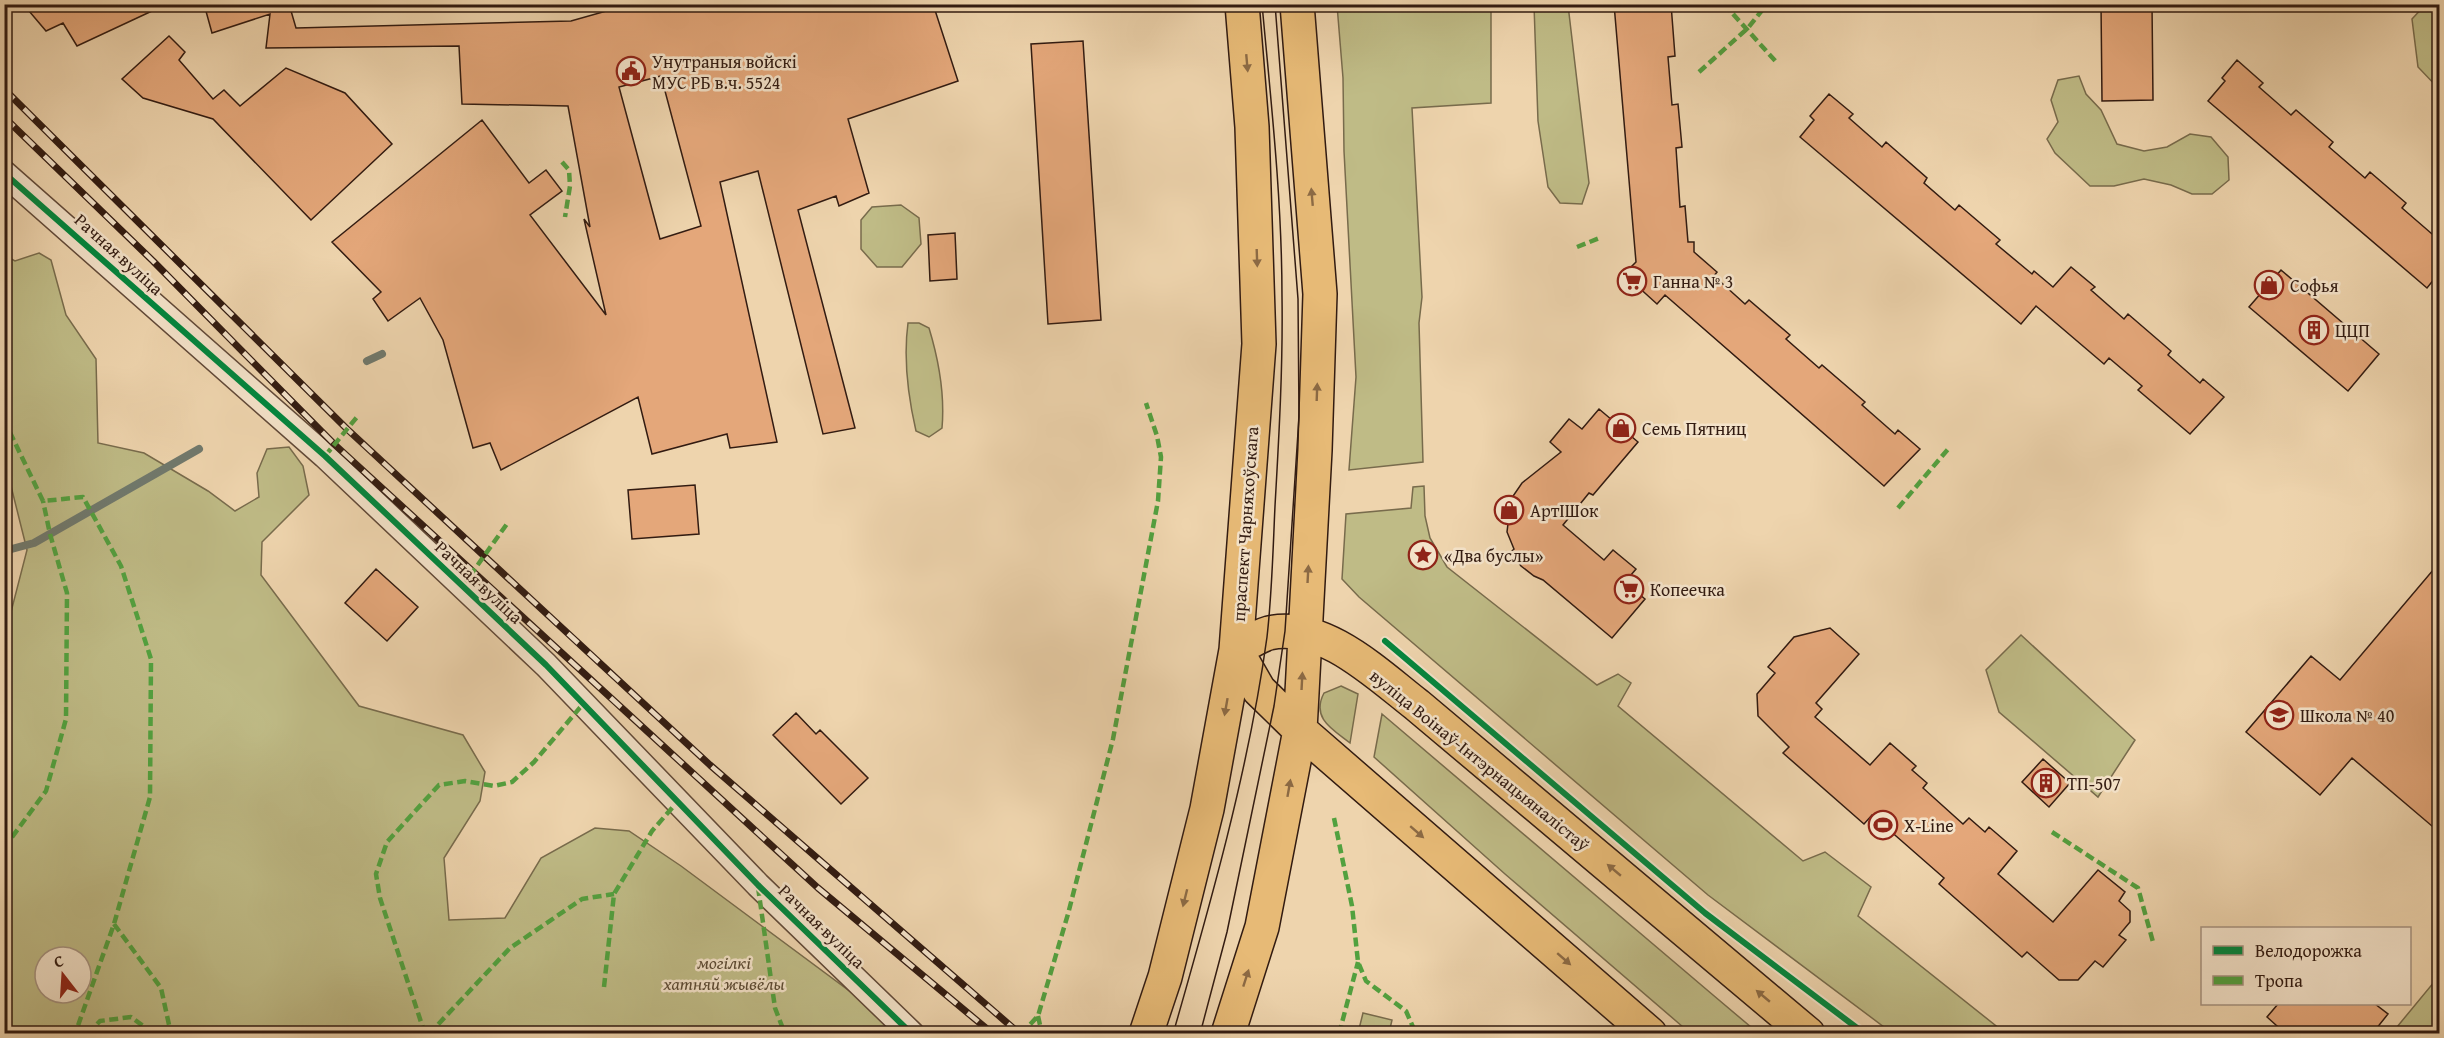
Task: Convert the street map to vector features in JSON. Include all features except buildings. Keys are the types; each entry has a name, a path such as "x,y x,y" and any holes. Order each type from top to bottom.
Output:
{"main road":[{"name":"праспект Чарняхоўскага","path":"1146,1034 1165,977 1208,809 1236,650 1259,344 1252,127 1242,4"},
{"path":"1228,1034 1262,927 1300,730 1315,450 1320,294 1296,4"},
{"name":"вуліца Воінаў-Інтэрнацыяналістаў","path":"1236,650 1267,634 1305,632 1325,639 1378,674 1808,1034"},
{"path":"1236,650 1258,690 1300,730 1650,1034"}],"street":[{"name":"Рачная вуліца","path":"4,173 325,456 546,665 758,885 912,1034"}],"green space":[{"path":"1337,5 1491,5 1491,103 1412,108 1422,297 1419,323 1423,462 1349,470 1356,377 1344,151 1343,78"},
{"path":"1534,5 1568,5 1589,183 1582,204 1560,203 1548,187 1538,121"},
{"path":"2425,5 2439,5 2439,89 2418,67 2412,19"},
{"path":"2079,76 2086,94 2101,110 2117,144 2144,151 2167,147 2190,134 2211,137 2228,157 2229,180 2212,194 2192,194 2171,185 2144,179 2114,186 2090,186 2055,153 2047,139 2058,122 2051,100 2058,80"},
{"path":"901,205 919,218 921,244 902,267 877,267 861,249 861,220 872,207"},
{"name":"могілкі хатняй жывёлы","path":"39,253 51,260 66,315 96,359 98,443 144,453 208,491 235,511 259,497 257,473 267,449 289,447 303,466 309,495 262,542 261,575 359,706 463,735 485,772 480,801 444,858 449,920 505,918 541,858 595,828 629,831 681,866 894,1024 901,1033 5,1033 4,639 27,550 5,462 4,255 15,261"},
{"path":"908,323 919,323 929,328 936,353 942,390 942,428 929,437 916,431 911,405 906,364"},
{"path":"1424,486 1425,516 1430,538 1447,567 1597,685 1618,674 1631,683 1618,706 1803,861 1825,852 1871,887 1858,916 2005,1033 1892,1033 1708,895 1359,597 1342,579 1346,514 1411,508 1413,487"},
{"path":"2021,635 2135,740 2098,797 1999,712 1986,670"},
{"path":"1341,686 1358,694 1350,743 1330,728 1320,709 1324,693"},
{"path":"1382,714 1758,1033 1691,1033 1683,1027 1505,874 1374,757"},
{"path":"2439,976 2439,1029 2436,1033 2392,1033"},
{"path":"1363,1013 1392,1020 1389,1033 1358,1033"}],"waterway":[{"path":"367,361 382,354"},
{"path":"4,551 34,543 199,449"}],"tram line":[{"path":"1173,1034 1239,787 1250,737 1269,621 1282,349 1282,260 1262,4"},
{"path":"1200,1034 1227,932 1274,706 1285,631 1299,417 1298,299 1275,4"}],"railway":[{"path":"4,89 347,429 710,765 1020,1034"},
{"path":"4,117 153,261 334,444 818,888 993,1034"}],"marked path":[{"path":"1724,4 1778,64"},
{"path":"1699,72 1748,28 1767,4"},
{"path":"562,162 569,170 570,186 565,217"},
{"path":"1577,247 1602,237"},
{"path":"1021,1034 1038,1016 1068,914 1113,739 1158,501 1161,457 1146,403"},
{"path":"325,456 357,417"},
{"path":"4,420 43,501 83,497 121,566 151,659 150,797 114,924 75,1034"},
{"path":"1898,508 1949,448"},
{"path":"4,848 46,791 66,719 67,593 43,501"},
{"path":"462,587 509,521"},
{"path":"425,1034 380,898 376,874 387,842 439,785 465,781 494,786 512,782 534,762 583,704"},
{"path":"604,987 614,894 652,831 678,801"},
{"path":"1334,818 1352,906 1358,962 1366,981 1406,1011 1416,1034"},
{"path":"2052,832 2138,888 2153,942"},
{"path":"758,887 775,1008 785,1034"},
{"path":"429,1034 510,948 582,899 614,894"},
{"path":"114,924 161,988 171,1034"},
{"path":"1339,1034 1358,962"},
{"path":"1038,1016 1042,1034"},
{"path":"88,1034 100,1021 131,1017 154,1034"}],"cycle path":[{"path":"4,173 325,456 546,665 758,885 912,1034"},
{"path":"1385,641 1705,913 1865,1034"}],"place":[{"name":"Унутраныя войскі МУС РБ в.ч. 5524","path":"631,71"},
{"name":"Ганна № 3","path":"1632,281"},
{"name":"Софья","path":"2269,285"},
{"name":"ЦЦП","path":"2314,330"},
{"name":"Семь Пятниц","path":"1621,428"},
{"name":"АртIШок","path":"1509,510"},
{"name":"«Два буслы»","path":"1423,555"},
{"name":"Копеечка","path":"1629,589"},
{"name":"Школа № 40","path":"2279,715"},
{"name":"ТП-507","path":"2046,783"},
{"name":"X-Line","path":"1883,825"}]}
